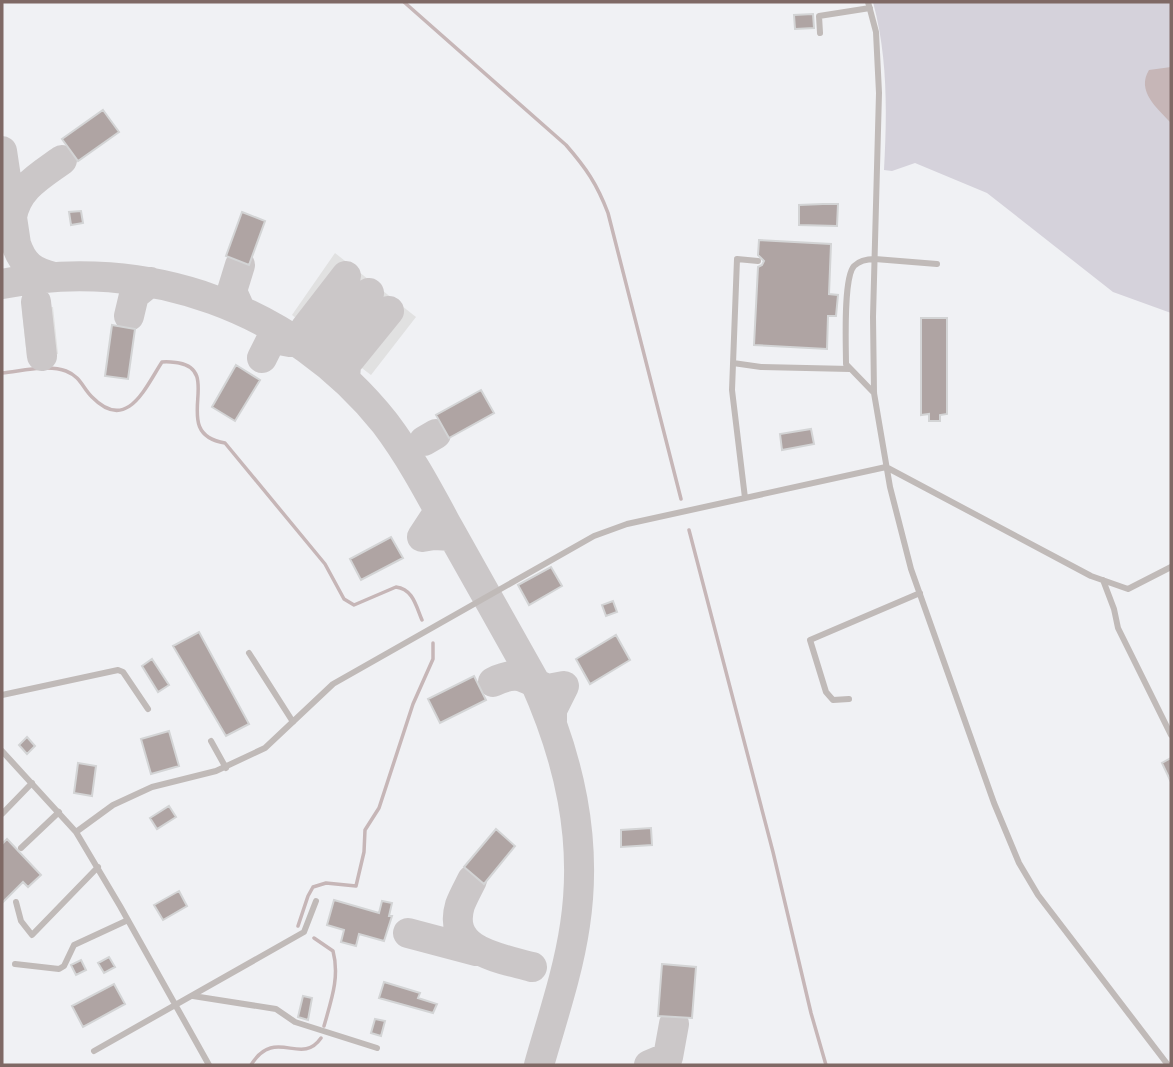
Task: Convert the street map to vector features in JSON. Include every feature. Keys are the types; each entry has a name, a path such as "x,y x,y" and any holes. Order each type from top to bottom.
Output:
{"lane":[{"path":"820,33 819,16 869,5 876,32 879,93 874,259 874,393 886,467 911,569 993,803 1019,863 1038,895 1168,1065"},
{"path":"874,393 846,364 845,330 849,279 854,266 874,259 937,264"},
{"path":"745,498 732,390 737,260 758,261"},
{"path":"733,363 761,367 851,369"},
{"path":"76,832 113,805 152,787 226,768 264,748 333,684 594,536 627,524 886,467 1103,580 1128,589 1170,570"},
{"path":"1103,580 1118,628 1171,735"},
{"path":"849,699 833,700 826,691 810,639 920,593"},
{"path":"249,653 293,722"},
{"path":"2,695 118,670 123,671 148,709"},
{"path":"211,741 226,768"},
{"path":"3,755 76,832 209,1065"},
{"path":"2,814 32,783"},
{"path":"21,848 59,812"},
{"path":"16,902 21,921 32,935 98,867"},
{"path":"94,1051 304,932 316,901"},
{"path":"15,964 59,969 64,966 74,945 128,919"},
{"path":"193,996 276,1009 295,1022 377,1048"}],"shaded area":[{"path":"873,2 1171,2 1171,313 1113,292 987,193 915,163 892,171 884,170 885,86"},
{"path":"1171,67 1171,123 1150,99 1145,85 1149,70"},
{"path":"335,253 416,317 371,375 292,315"},
{"path":"53,307 58,354 27,358 22,311"}],"building":[{"path":"813,14 814,28 795,29 794,15"},
{"path":"103,110 119,132 78,161 62,139"},
{"path":"838,204 837,226 799,225 799,205"},
{"path":"81,211 83,223 71,225 69,212"},
{"path":"242,212 265,221 249,265 226,256"},
{"path":"759,240 831,244 829,294 838,295 836,316 828,316 827,349 754,345 758,267 764,261 758,255"},
{"path":"921,318 947,318 947,414 940,415 940,421 929,421 929,414 921,415"},
{"path":"112,325 135,329 128,379 105,376"},
{"path":"236,365 260,380 235,421 212,407"},
{"path":"481,390 494,413 449,438 436,415"},
{"path":"811,429 814,444 782,450 780,434"},
{"path":"391,537 403,558 361,580 350,559"},
{"path":"551,567 562,586 529,605 518,585"},
{"path":"613,601 617,612 606,616 602,605"},
{"path":"199,632 249,724 226,736 173,646"},
{"path":"616,635 630,660 590,684 576,659"},
{"path":"152,659 169,685 158,692 142,666"},
{"path":"474,676 486,700 440,723 428,699"},
{"path":"169,731 179,766 151,774 141,739"},
{"path":"27,737 35,746 27,754 19,745"},
{"path":"1171,758 1171,782 1162,763"},
{"path":"78,763 96,766 92,796 74,793"},
{"path":"169,806 176,817 157,829 150,818"},
{"path":"651,828 652,845 621,847 621,830"},
{"path":"496,829 515,846 484,884 464,867"},
{"path":"7,839 41,875 28,887 23,882 2,903 2,844"},
{"path":"179,891 187,906 163,920 154,905"},
{"path":"334,900 379,913 382,901 392,903 389,916 392,916 384,941 359,934 356,946 341,942 344,930 327,925"},
{"path":"109,957 115,967 104,973 98,963"},
{"path":"81,960 86,970 76,975 71,965"},
{"path":"662,964 696,967 692,1018 658,1016"},
{"path":"384,982 420,993 418,998 437,1004 433,1013 379,998"},
{"path":"114,984 125,1004 83,1027 72,1006"},
{"path":"303,996 312,998 308,1020 298,1017"},
{"path":"375,1019 385,1021 381,1036 371,1033"}],"waterway":[{"path":"404,2 566,145 595,185 608,213 681,499"},
{"path":"2,373 43,368 66,371 75,376 104,407 115,410 125,409 134,403 162,362 179,363 192,368 197,378 197,416 200,428 209,437 225,443 325,564 344,599 354,605 396,587 402,588 413,599 422,620"},
{"path":"689,530 826,1065"},
{"path":"298,926 313,887 326,883 356,886 364,852 365,830 379,808 413,704 433,659 433,643"},
{"path":"314,938 333,951 335,961 334,989 324,1026"},
{"path":"251,1065 269,1048 305,1049 321,1038"}],"taxiway":[{"path":"2,151 16,244 30,266 40,273 54,277"},
{"path":"12,217 24,190 62,160"},
{"path":"240,265 232,291 240,309"},
{"path":"305,329 346,276"},
{"path":"2,284 56,277 109,277 162,285 213,300 262,321 307,349 348,383 394,436 426,487 534,680 566,769 577,830 578,893 568,961 539,1065"},
{"path":"129,316 134,295 150,282"},
{"path":"323,361 321,358 324,348 369,293"},
{"path":"36,302 42,356"},
{"path":"345,380 346,364 389,311"},
{"path":"262,358 274,339 290,342 294,340"},
{"path":"424,441 436,434"},
{"path":"439,511 422,537 453,536"},
{"path":"493,682 516,676 548,689 564,686 552,710 552,721"},
{"path":"472,880 460,905 458,921 461,933 468,943 479,950 532,967"},
{"path":"408,933 476,951"},
{"path":"649,1065 668,1057 674,1024"}]}
